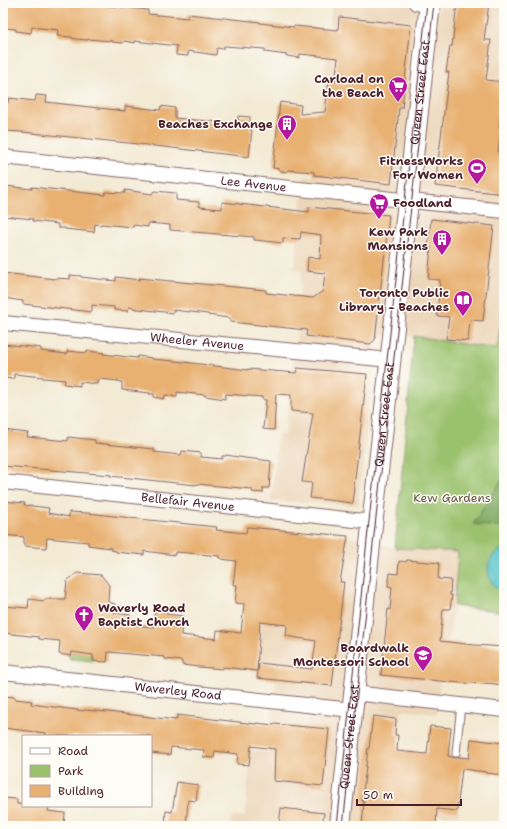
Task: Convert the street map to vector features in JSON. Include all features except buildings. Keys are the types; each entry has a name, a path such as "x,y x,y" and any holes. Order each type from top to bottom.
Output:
{"main road":[{"name":"Queen Street East","path":"340,826 408,201 425,4"}],"street":[{"name":"Lee Avenue","path":"3,157 504,211"},
{"name":"Wheeler Avenue","path":"3,323 390,360"},
{"name":"Bellefair Avenue","path":"3,482 372,522"},
{"name":"Waverley Road","path":"3,672 353,702 462,705 504,710"}],"lane":[{"path":"456,754 462,705"}],"shaded area":[{"path":"332,3 504,3 504,300 497,349 414,336 377,335 358,505 271,501 278,434 285,435 296,338 302,271 294,269 302,198 305,176 313,178"},
{"path":"348,536 395,548 458,552 454,606 449,640 443,640 437,714 401,710 398,749 465,757 458,816 411,812 409,826 231,826 232,817 245,817 251,750 267,752 278,664 259,661 262,622 243,621 244,605 235,603"}],"green space":[{"name":"Kew Gardens","path":"504,300 504,612 454,606 458,552 395,548 414,336 497,349"},
{"path":"502,480 504,480 504,528 473,524"},
{"path":"72,652 93,655 93,661 70,659 69,656 71,656"}],"water":[{"path":"503,549 504,592 492,583 488,570 491,558"}],"tram line":[{"path":"337,826 369,521 427,3"},
{"path":"343,826 434,3"}],"place":[{"name":"Carload on the Beach","path":"398,103"},
{"name":"Beaches Exchange","path":"287,141"},
{"name":"FitnessWorks For Women","path":"477,185"},
{"name":"Foodland","path":"379,220"},
{"name":"Kew Park Mansions","path":"442,256"},
{"name":"Toronto Public Library - Beaches","path":"463,317"},
{"name":"Waverly Road Baptist Church","path":"84,632"},
{"name":"Boardwalk Montessori School","path":"423,672"}]}
